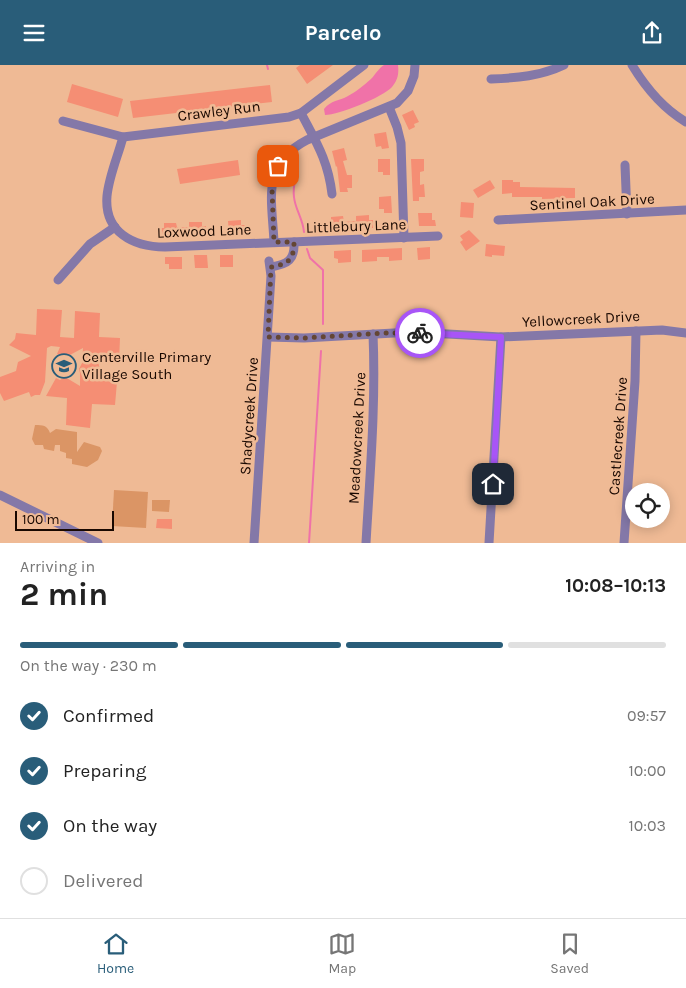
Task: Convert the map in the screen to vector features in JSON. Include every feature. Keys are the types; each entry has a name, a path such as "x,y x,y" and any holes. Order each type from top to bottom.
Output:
{"street":[{"name":"Crawley Run","path":"63,121 123,137 289,117 301,113 364,65"},
{"path":"274,242 272,189 275,173 283,157 314,138 397,103 408,91 414,76 415,65"},
{"path":"491,79 525,77 564,65"},
{"path":"632,65 652,95 686,122"},
{"path":"389,107 400,143 404,238"},
{"path":"301,113 320,147 328,167 332,194"},
{"path":"58,280 90,244 115,227 108,209 108,193 123,137"},
{"path":"625,165 627,214"},
{"name":"Sentinel Oak Drive","path":"498,220 686,210"},
{"name":"Loxwood Lane","path":"115,227 137,244 154,247 274,242"},
{"name":"Littlebury Lane","path":"274,242 438,236"},
{"name":"Shadycreek Drive","path":"254,543 268,337 270,264 279,266 291,259 294,251 294,242"},
{"name":"Yellowcreek Drive","path":"268,337 304,338 412,332 501,337 662,330 686,333"},
{"name":"Castlecreek Drive","path":"624,543 635,381 636,331"},
{"name":"Meadowcreek Drive","path":"366,543 374,413 373,334"},
{"path":"489,543 501,337"},
{"path":"0,495 98,543"}],"shaded area":[{"path":"384,65 398,65 398,76 392,87 380,96 360,105 325,115 324,109 327,106 357,90"},
{"path":"35,425 48,428 50,433 56,429 77,432 77,452 84,442 100,447 102,451 98,460 87,467 72,464 72,459 66,458 66,453 60,451 60,445 55,445 54,451 44,449 43,445 35,445 32,439"},
{"path":"114,490 148,492 146,528 112,526"},
{"path":"152,500 170,500 169,512 152,511"}],"building":[{"path":"300,65 333,65 307,84 296,68"},
{"path":"72,84 123,99 118,117 67,102"},
{"path":"270,85 272,102 133,118 130,101"},
{"path":"413,110 419,122 414,124 415,127 409,130 402,115"},
{"path":"386,132 389,148 382,149 381,146 376,147 374,134"},
{"path":"344,148 347,160 343,161 347,175 352,175 352,188 347,188 348,192 340,192 337,166 332,151"},
{"path":"378,159 390,159 390,175 383,175 383,172 378,172"},
{"path":"411,159 424,159 424,171 420,172 420,185 424,184 425,197 419,197 419,201 413,201"},
{"path":"238,160 240,175 180,184 177,169"},
{"path":"490,180 495,188 478,198 473,190"},
{"path":"502,180 520,182 520,187 575,188 575,198 542,199 542,197 512,197 512,193 502,194"},
{"path":"391,196 392,213 384,213 384,209 379,209 379,197"},
{"path":"461,202 474,203 473,218 460,217"},
{"path":"418,213 432,213 432,220 435,220 436,226 419,226"},
{"path":"369,215 369,220 373,220 373,228 331,230 331,217 343,216 344,222 356,221 356,216"},
{"path":"241,220 241,225 245,225 245,233 229,233 228,221"},
{"path":"189,222 202,222 202,226 206,226 206,235 160,236 160,228 164,228 164,223 176,223 177,227 189,227"},
{"path":"469,230 480,241 466,251 460,242 463,240 460,236"},
{"path":"486,244 505,246 504,256 485,256"},
{"path":"430,247 430,259 418,260 417,248"},
{"path":"402,248 402,260 389,261 389,257 377,257 377,261 362,262 362,250"},
{"path":"351,250 351,262 338,263 338,259 334,258 334,251"},
{"path":"194,255 207,255 208,268 195,268"},
{"path":"220,255 233,255 233,267 220,267"},
{"path":"165,257 182,257 182,269 169,269 169,264 165,264"},
{"path":"37,309 62,310 60,337 74,338 75,311 100,313 99,337 120,338 119,362 98,361 100,370 97,380 117,382 115,405 92,404 90,428 66,425 67,398 46,396 56,378 60,380 65,377 80,386 79,369 82,363 83,348 63,357 57,354 60,347 51,346 47,348 45,382 40,395 31,397 29,392 4,401 0,393 0,377 16,371 18,362 31,356 9,345 15,339 16,333 36,335"},
{"path":"157,519 172,519 172,529 156,528"}],"waterway":[{"path":"267,65 268,69"},
{"path":"298,161 294,197 304,232"},
{"path":"307,249 310,258 323,270 323,324"},
{"path":"309,543 321,351"}],"way so far":[{"path":"278,166 272,189 274,242 294,242 294,251 288,262 271,267 268,337 304,338 385,333 420,333"}],"place":[{"name":"Centerville Primary Village South","path":"64,366"}],"route":[{"path":"420,333 501,337 493,484"}]}
